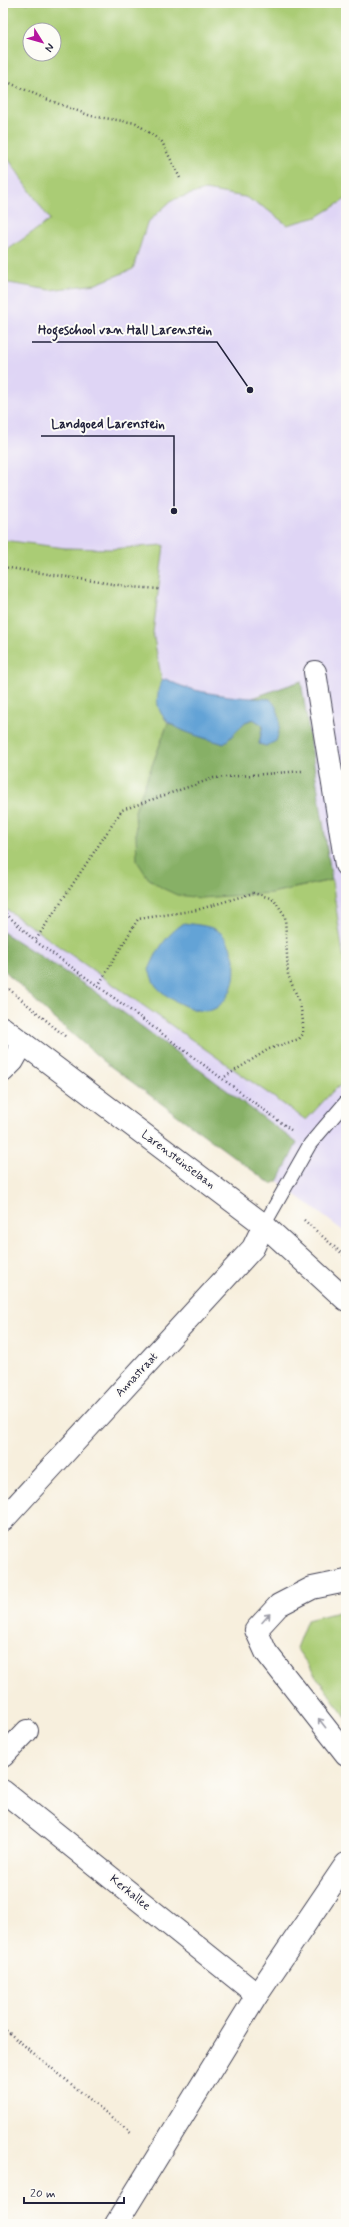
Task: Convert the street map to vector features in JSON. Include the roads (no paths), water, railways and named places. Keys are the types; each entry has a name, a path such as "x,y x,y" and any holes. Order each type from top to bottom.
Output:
{"street":[{"path":"315,672 346,865"},
{"name":"Larensteinselaan","path":"3,1028 264,1225 346,1300"},
{"path":"3,1071 13,1061 23,1043"},
{"name":"Annastraat","path":"3,1520 253,1248 264,1225"},
{"path":"346,1581 312,1588 279,1605 256,1630 266,1652 346,1754"},
{"path":"3,1756 26,1731"},
{"name":"Kerkallee","path":"3,1792 258,1995"},
{"path":"116,2224 258,1995 346,1864"}],"lane":[{"path":"264,1225 310,1144 346,1102"}],"water":[{"path":"166,679 176,684 202,692 245,698 270,699 277,709 279,719 279,730 276,741 266,746 259,744 263,725 253,719 245,722 224,744 185,732 174,726 165,718 159,708 158,696 162,681"},
{"path":"184,923 204,926 218,931 228,942 232,952 235,972 233,983 230,992 224,1001 216,1008 201,1011 184,1006 156,986 149,970 155,956 167,938"}],"place":[{"name":"Hogeschool van Hall Larenstein","path":"250,390"},
{"name":"Landgoed Larenstein","path":"174,511"}]}
